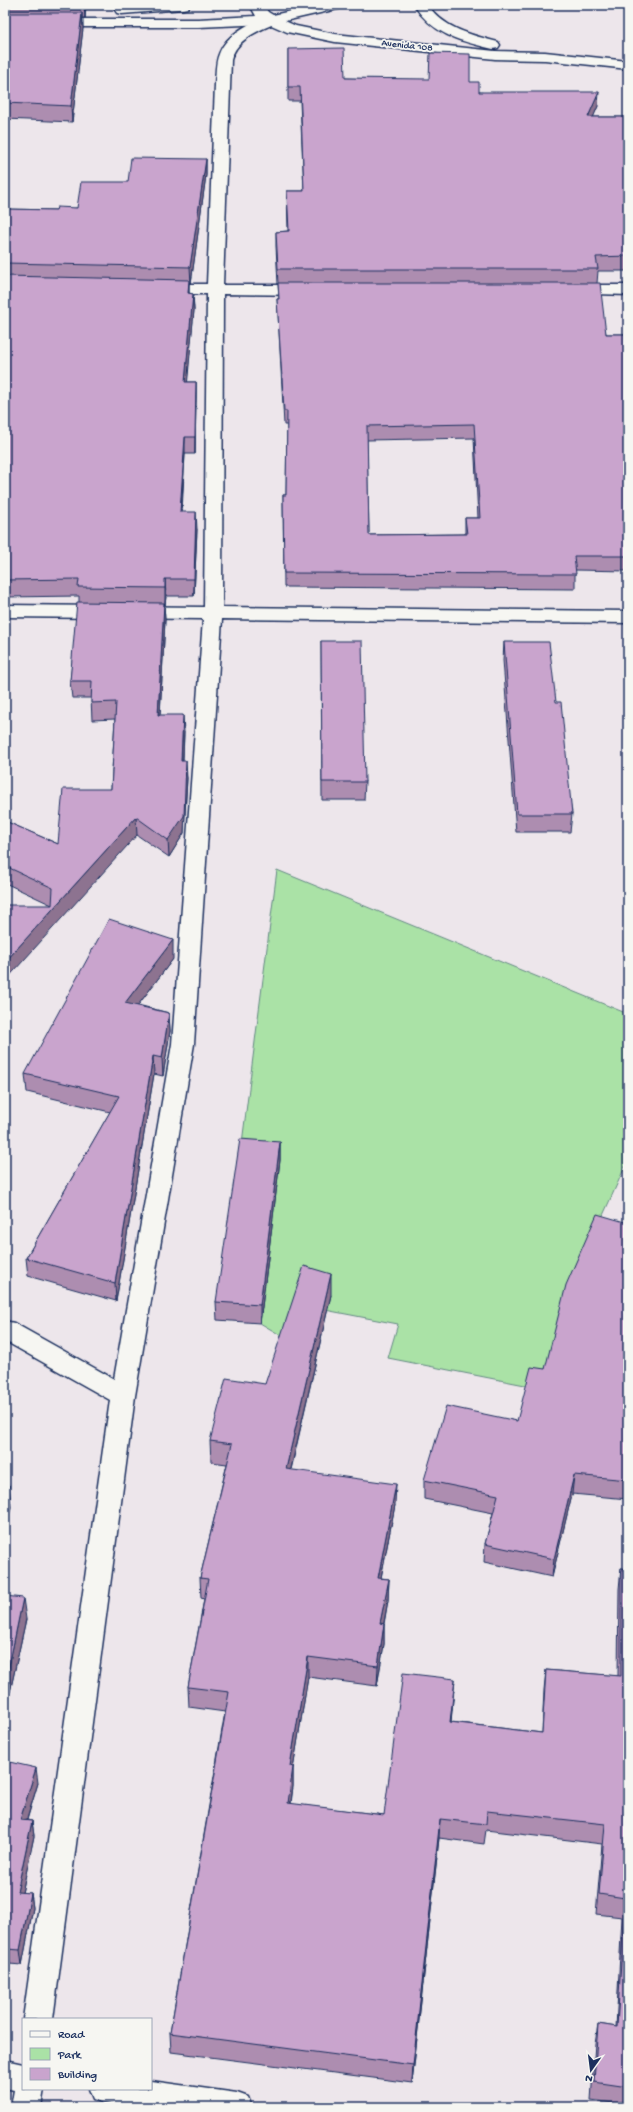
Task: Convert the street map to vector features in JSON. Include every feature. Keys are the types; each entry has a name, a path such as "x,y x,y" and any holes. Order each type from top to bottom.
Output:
{"street":[{"path":"5,13 115,10 183,5"},
{"name":"Avenida 108","path":"5,23 198,23 264,12 337,5"},
{"name":"Avenida 108","path":"421,5 429,17 454,33 496,46 545,56"},
{"path":"38,2018 124,1396 183,1044 213,612 215,290 222,84 226,53 232,43 244,34 264,12"},
{"name":"Avenida 108","path":"264,12 292,29 335,38 495,55 545,56 628,65"},
{"path":"145,289 326,290"},
{"path":"556,290 628,290"},
{"path":"5,611 628,617"},
{"path":"5,1330 124,1396"},
{"path":"5,2074 22,2078"},
{"path":"26,2107 29,2090"},
{"path":"111,2090 237,2107"}],"green space":[{"path":"277,870 628,1014 628,1160 595,1233 547,1372 530,1386 388,1358 398,1324 299,1305 287,1339 260,1323 242,1143"}],"building":[{"path":"5,13 82,13 71,106 5,103"},
{"path":"344,48 345,78 429,79 430,53 470,54 470,82 479,82 479,92 599,92 588,117 628,117 628,256 596,257 598,269 278,269 276,232 289,231 287,191 304,191 300,87 288,87 288,49"},
{"path":"131,158 206,159 190,267 5,263 5,209 56,210 57,207 77,208 81,182 128,182"},
{"path":"5,276 189,280 188,293 193,294 185,382 196,382 195,437 185,437 180,512 196,512 194,579 165,579 165,588 78,587 79,579 5,580"},
{"path":"278,283 600,283 606,334 628,334 628,556 574,556 576,574 284,573 283,495 286,495 287,411 284,411 277,299 279,299","holes":["474,424 480,518 465,518 467,534 369,535 367,426"]},
{"path":"77,602 164,603 158,715 183,715 181,761 186,761 184,816 168,840 136,817 5,962 5,905 52,905 53,888 5,866 5,821 58,844 63,789 111,789 116,702 91,703 92,681 70,681"},
{"path":"321,641 362,641 365,782 322,782"},
{"path":"504,642 549,642 556,702 561,702 572,814 517,814"},
{"path":"109,919 173,940 125,1003 169,1013 162,1058 153,1056 115,1283 26,1258 119,1096 25,1074"},
{"path":"240,1139 280,1142 260,1305 216,1302"},
{"path":"597,1214 628,1223 628,1480 574,1475 554,1559 485,1544 498,1495 424,1480 446,1406 517,1421 531,1367 545,1369 566,1285"},
{"path":"304,1266 331,1274 286,1469 396,1484 378,1578 389,1579 380,1623 384,1624 378,1666 308,1657 290,1766 293,1767 288,1803 384,1815 403,1673 455,1679 450,1722 542,1733 546,1670 621,1676 621,1568 628,1569 628,2087 594,2082 598,2024 617,2027 625,1898 599,1894 605,1824 487,1811 486,1824 440,1819 413,2065 170,2033 229,1692 188,1687 208,1579 200,1578 232,1444 210,1441 226,1378 265,1384"},
{"path":"5,1485 9,1485 5,1501"},
{"path":"5,1596 23,1598 8,1671 5,1671"},
{"path":"5,1761 36,1768 20,1820 32,1821 17,1892 31,1893 20,1950 7,1949 5,1958"}]}
